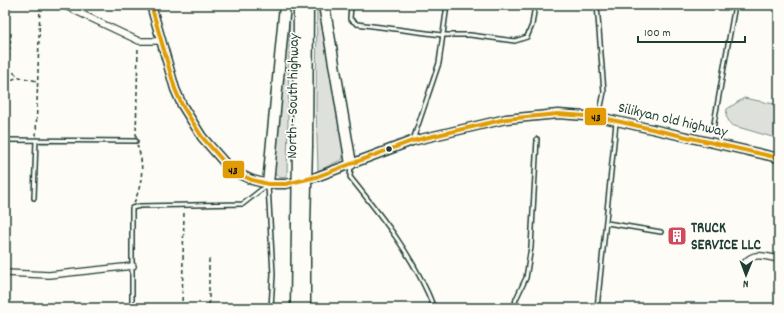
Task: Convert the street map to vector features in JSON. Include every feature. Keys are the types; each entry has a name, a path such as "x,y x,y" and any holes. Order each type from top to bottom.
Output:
{"highway":[{"path":"268,184 284,5"},
{"name":"North - South highway","path":"299,5 302,146"},
{"name":"North - South highway","path":"304,308 301,240 302,146 308,5"},
{"path":"324,5 351,164"},
{"name":"North - South highway","path":"296,308 301,240"}],"street":[{"path":"63,5 139,41 162,40"},
{"name":"Silikyan old highway","path":"151,5 175,89 182,105 202,138 236,173 252,180 268,184 286,184 316,177 412,141 506,119 558,114 599,117 779,158"},
{"path":"745,263 750,257 756,255 779,259"},
{"path":"5,273 49,275 133,266"}],"lane":[{"path":"350,5 350,19 357,24 442,35 470,35 515,41 527,37 532,25 535,5"},
{"path":"412,141 418,130 439,63 447,5"},
{"path":"597,5 604,92 599,117"},
{"path":"713,129 735,5"},
{"path":"597,308 607,223 616,121"},
{"path":"514,308 516,299 526,278 532,247 537,139"},
{"path":"5,140 136,142"},
{"path":"34,198 36,140"},
{"path":"351,164 350,177 406,251 425,284 434,308"},
{"path":"132,308 132,208 140,206 243,204 268,184"},
{"path":"268,184 273,274 271,308"},
{"path":"607,223 661,232"}],"path":[{"path":"36,140 40,5"},
{"path":"11,33 8,68 19,77 37,81"},
{"path":"132,208 141,187 142,164 136,142 139,41"},
{"path":"5,82 19,77"},
{"path":"182,308 184,212"},
{"path":"209,258 209,308"}],"shaded area":[{"path":"287,5 290,5 287,177 281,178 273,173"},
{"path":"317,5 320,5 343,144 343,159 318,171 316,107"},
{"path":"744,98 779,105 779,139 731,125 726,116 727,109"}],"transit line":[{"name":"43","path":"151,5 175,89 182,105 202,137 224,162 237,173 252,180 268,184 286,184 316,177 412,141 506,119 558,114 599,117 779,158"}],"place":[{"name":"TRUCK SERVICE LLC","path":"677,236"}]}
